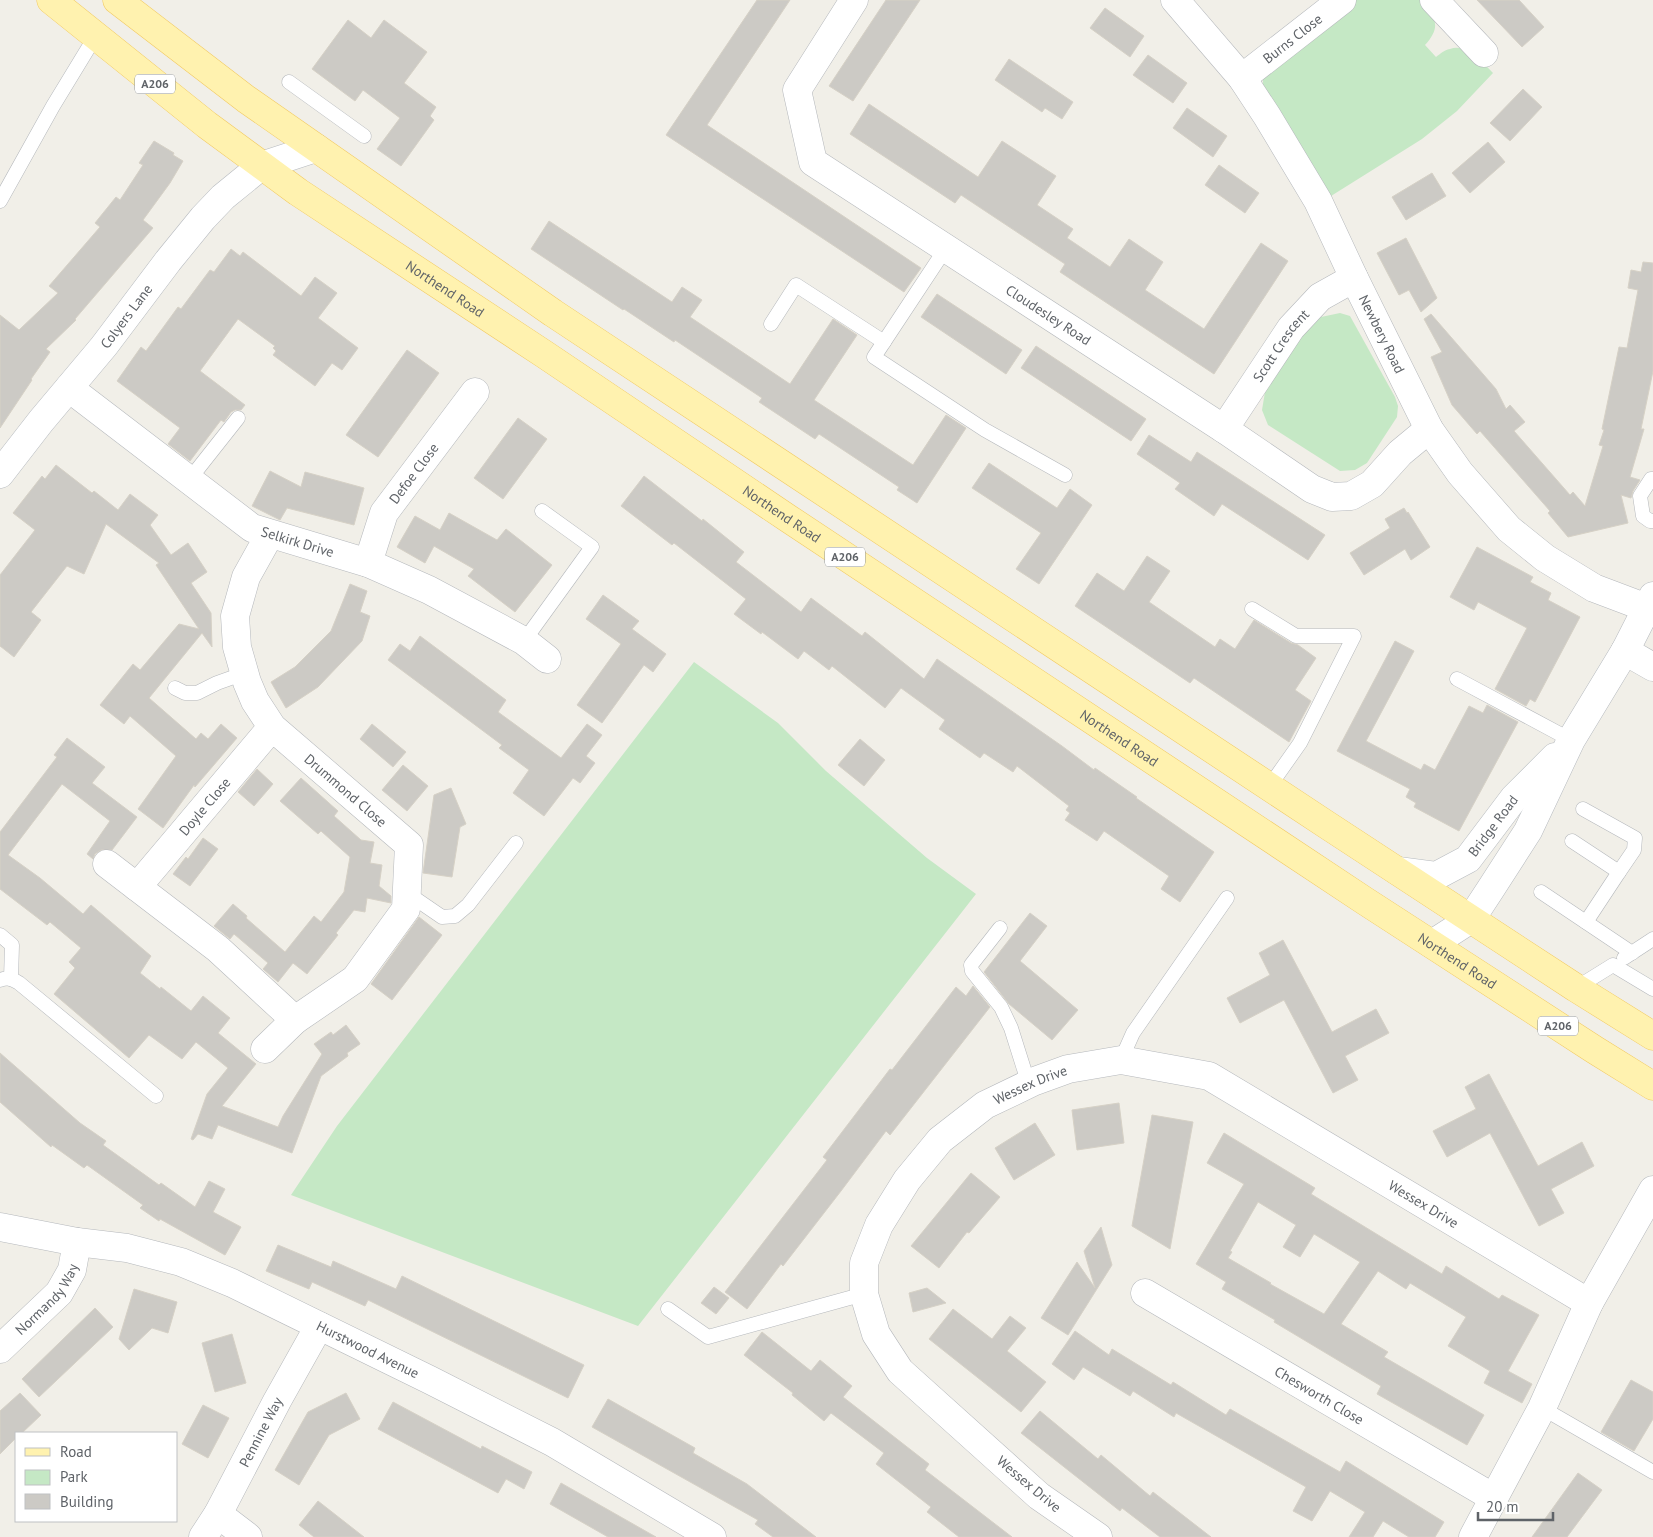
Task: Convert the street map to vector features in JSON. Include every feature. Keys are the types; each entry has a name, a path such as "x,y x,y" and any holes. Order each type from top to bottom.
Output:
{"main road":[{"name":"Northend Road","path":"51,0 95,37 261,166 797,525 1432,944 1594,1050 1653,1086"},
{"path":"117,0 246,99 553,313 1269,787 1576,988 1653,1036"}],"street":[{"name":"Cloudesley Road","path":"854,0 797,90 813,162 1224,429 1312,489 1332,497 1351,496 1372,484 1400,453 1429,429"},
{"name":"Newbery Road","path":"1175,0 1242,78 1267,116 1318,201 1429,429 1460,473 1509,529 1545,558 1594,588 1650,602"},
{"name":"Burns Close","path":"1242,78 1342,0"},
{"path":"1434,0 1484,53"},
{"path":"261,166 316,148"},
{"name":"Colyers Lane","path":"0,474 41,421 104,346 203,218 223,197 261,166"},
{"name":"Scott Crescent","path":"1224,429 1291,328 1320,297 1354,278"},
{"name":"Selkirk Drive","path":"69,388 252,528 368,563 429,590 524,641 547,659"},
{"name":"Defoe Close","path":"368,563 384,513 475,392"},
{"name":"Drummond Close","path":"265,1049 295,1020 355,979 406,909 409,845 272,727 255,701 237,647 235,616 246,577 270,534"},
{"name":"Bridge Road","path":"1471,919 1528,830 1571,740 1625,651 1650,602"},
{"path":"1625,651 1653,667"},
{"name":"Doyle Close","path":"137,887 272,727"},
{"name":"Bridge Road","path":"1398,871 1436,876 1468,859 1514,798 1571,740"},
{"path":"107,864 218,949 295,1020"},
{"path":"1432,944 1471,919"},
{"name":"Wessex Drive","path":"1098,1537 1039,1496 900,1371 876,1334 864,1294 864,1263 879,1224 907,1180 940,1140 985,1105 1068,1069 1121,1060 1210,1076 1589,1303"},
{"path":"1473,1537 1542,1408 1589,1303 1653,1190"},
{"name":"Hurstwood Avenue","path":"0,1228 77,1242 127,1248 181,1262 232,1283 552,1442 712,1537"},
{"name":"Normandy Way","path":"0,1349 59,1293 72,1270 77,1242"},
{"name":"Chesworth Close","path":"1144,1293 1494,1498"},
{"name":"Pennine Way","path":"203,1537 218,1514 277,1401 319,1326"},
{"path":"218,1514 248,1537"}],"lane":[{"path":"0,201 53,106 95,37"},
{"path":"289,82 364,136"},
{"path":"946,248 874,357 985,430 1065,475"},
{"path":"771,324 796,285 884,342"},
{"path":"189,480 238,418"},
{"path":"1653,478 1640,496 1644,516 1653,521"},
{"path":"524,641 592,547 542,511"},
{"path":"1252,609 1296,636 1354,636 1300,743 1269,787"},
{"path":"175,688 185,693 197,693 217,683 245,673"},
{"path":"1457,679 1571,740"},
{"path":"1583,809 1635,838 1634,850 1586,922"},
{"path":"1572,841 1619,872"},
{"path":"407,893 442,917 455,916 468,905 516,843"},
{"path":"1541,892 1632,953"},
{"path":"1121,1060 1134,1033 1227,898"},
{"path":"1000,928 971,965 972,971 1001,1007 1011,1028 1029,1085"},
{"path":"0,935 12,945 6,979 19,983 156,1096"},
{"path":"1576,988 1653,939"},
{"path":"1613,965 1653,989"},
{"path":"668,1309 708,1337 864,1294"},
{"path":"1542,1408 1653,1472"}],"green space":[{"path":"1355,0 1423,0 1435,22 1434,33 1425,45 1436,57 1448,50 1462,49 1474,55 1493,73 1457,111 1422,139 1331,196 1263,87 1263,74"},
{"path":"1340,313 1350,316 1395,397 1398,406 1397,417 1367,463 1355,470 1340,471 1268,425 1262,410 1265,392 1305,329 1321,317"},
{"path":"694,662 778,723 826,771 927,858 976,894 638,1326 291,1195 337,1126"}],"building":[{"path":"757,0 790,0 707,125 921,268 904,292 666,135"},
{"path":"886,0 920,0 853,101 829,86"},
{"path":"1477,0 1519,0 1544,27 1522,47"},
{"path":"1105,8 1144,36 1130,57 1090,28"},
{"path":"348,20 371,38 384,20 427,52 404,83 436,107 430,116 434,120 401,166 377,149 400,118 363,90 355,101 312,69"},
{"path":"1148,55 1187,83 1173,103 1133,75"},
{"path":"1009,59 1073,102 1062,119 1045,108 1042,112 995,80"},
{"path":"1523,89 1542,107 1510,141 1490,123"},
{"path":"869,104 978,177 1002,141 1056,176 1037,205 1073,229 1067,238 1110,267 1129,239 1163,262 1145,290 1204,329 1261,243 1288,261 1214,374 1060,272 1065,264 961,195 955,203 850,134"},
{"path":"1187,108 1227,136 1213,157 1173,128"},
{"path":"154,141 183,161 170,183 143,220 153,228 76,320 46,349 50,352 0,428 0,315 19,330 58,293 49,286 100,227 95,223 116,197 120,200 143,165 139,163"},
{"path":"1488,142 1505,162 1470,193 1452,173"},
{"path":"1219,165 1259,193 1245,213 1205,185"},
{"path":"1432,173 1446,196 1406,220 1392,197"},
{"path":"549,221 672,302 682,287 702,300 690,317 790,384 833,319 857,335 814,400 913,465 946,415 966,428 917,503 897,490 899,487 819,434 815,439 759,402 762,398 675,340 674,342 623,310 531,249"},
{"path":"1406,238 1437,298 1421,312 1409,290 1399,295 1377,253"},
{"path":"231,249 240,256 243,252 301,296 315,277 337,293 318,318 358,348 342,370 332,363 315,386 273,355 276,351 273,348 275,346 238,319 200,371 245,405 241,410 231,412 224,422 221,420 190,461 168,444 180,428 117,381 141,347 146,351 178,307 181,309 210,270 214,272"},
{"path":"1643,262 1653,263 1653,371 1641,429 1644,429 1630,477 1640,480 1631,498 1621,495 1628,523 1568,537 1548,513 1550,511 1480,431 1477,434 1452,405 1431,357 1442,352 1424,319 1431,314 1496,389 1506,409 1510,405 1525,422 1514,431 1570,495 1573,492 1585,506 1603,446 1599,445 1604,430 1602,429 1619,347 1627,348 1638,290 1628,288 1631,270 1641,272"},
{"path":"937,294 1022,350 1006,374 921,317"},
{"path":"1036,346 1146,419 1131,441 1021,368"},
{"path":"407,350 439,373 378,457 346,435"},
{"path":"518,418 547,439 503,499 474,478"},
{"path":"1149,435 1191,462 1197,452 1325,535 1308,560 1222,504 1214,516 1175,489 1180,483 1137,454"},
{"path":"989,463 1057,508 1070,489 1092,505 1039,584 1016,569 1041,533 972,488"},
{"path":"56,465 92,493 94,491 118,510 130,494 158,515 150,525 171,555 188,543 207,572 191,583 211,613 212,647 202,633 149,698 196,739 201,733 208,739 221,724 237,738 195,787 194,785 163,828 138,809 176,756 130,716 124,724 100,705 133,664 140,670 179,624 199,629 156,565 159,563 106,524 84,574 67,566 31,612 41,620 14,657 0,646 0,575 35,530 13,513 42,476 45,479"},
{"path":"270,471 301,487 305,472 364,488 354,525 287,508 280,520 252,506"},
{"path":"644,476 744,552 736,562 801,612 811,598 862,636 865,632 924,679 937,659 1214,852 1180,902 1161,889 1169,876 1104,831 1097,841 1065,820 1070,813 1066,810 1069,806 1017,766 1013,772 984,753 980,758 939,729 945,720 901,688 885,708 832,666 829,670 804,651 798,659 734,614 746,599 674,543 672,545 621,506"},
{"path":"1404,508 1430,547 1411,560 1405,549 1364,575 1350,553 1390,528 1385,519"},
{"path":"449,513 497,540 506,529 552,565 515,612 468,576 474,569 434,546 425,563 397,547 415,516 440,530"},
{"path":"1477,547 1533,577 1530,582 1551,593 1548,600 1580,617 1535,702 1530,699 1526,706 1495,689 1527,628 1478,602 1474,610 1450,597"},
{"path":"1147,556 1170,571 1149,602 1215,647 1220,639 1235,649 1254,620 1291,643 1298,645 1316,658 1295,690 1311,701 1289,742 1194,678 1190,683 1075,606 1097,573 1124,591"},
{"path":"350,584 367,591 360,612 370,616 362,641 318,687 286,708 271,682 295,667 331,631"},
{"path":"603,595 639,621 632,629 666,654 653,672 644,665 602,723 577,705 621,644 586,619"},
{"path":"420,636 506,700 498,712 561,758 587,724 602,735 586,756 595,763 580,783 573,778 544,816 513,793 529,770 499,748 502,745 388,660 400,644 410,651"},
{"path":"1395,641 1414,651 1366,741 1421,770 1424,764 1435,770 1469,706 1483,713 1487,705 1518,722 1459,831 1414,807 1416,803 1406,797 1410,789 1337,751"},
{"path":"372,724 406,752 393,767 360,739"},
{"path":"67,738 105,767 92,783 137,817 112,850 101,850 95,854 93,859 87,854 110,821 62,784 8,855 40,878 83,914 91,905 151,956 140,973 160,989 161,987 191,1011 203,996 230,1018 218,1033 256,1064 222,1106 278,1127 322,1054 314,1044 331,1032 333,1035 346,1025 359,1042 360,1044 347,1053 348,1056 321,1076 292,1153 218,1125 212,1139 198,1134 193,1140 191,1139 207,1094 228,1068 196,1042 182,1059 149,1035 129,1058 54,994 75,968 69,962 81,948 50,922 47,925 0,889 0,832 57,757 54,755"},
{"path":"860,739 885,760 864,786 838,765"},
{"path":"403,765 428,786 407,811 382,790"},
{"path":"257,769 273,784 254,806 238,792"},
{"path":"301,778 338,811 334,816 361,840 374,842 370,863 382,865 379,886 391,896 391,903 367,898 365,912 354,910 336,933 338,935 307,974 293,963 278,982 263,969 268,963 234,934 230,939 214,926 233,904 285,952 314,916 321,922 344,892 350,857 321,831 318,834 280,801"},
{"path":"451,788 466,824 460,827 452,877 423,873 434,795"},
{"path":"203,838 218,849 190,886 173,874 186,857 188,859"},
{"path":"1030,913 1047,926 1020,961 1078,1010 1052,1040 1009,1004 984,972"},
{"path":"419,917 442,935 392,1000 371,984"},
{"path":"1283,940 1332,1032 1376,1009 1389,1033 1345,1056 1358,1080 1333,1093 1284,1000 1240,1023 1227,998 1270,975 1259,953"},
{"path":"973,986 990,1007 890,1135 886,1131 783,1266 781,1264 747,1309 725,1292 827,1160 823,1157 956,987 966,996"},
{"path":"0,1053 80,1123 106,1141 103,1145 159,1185 161,1183 195,1207 209,1181 225,1189 213,1212 241,1227 225,1255 160,1219 159,1221 140,1208 143,1205 87,1165 84,1168 52,1145 51,1147 0,1102"},
{"path":"1489,1074 1538,1166 1582,1142 1594,1166 1551,1189 1564,1213 1539,1226 1490,1133 1447,1157 1433,1131 1476,1109 1465,1087"},
{"path":"1119,1103 1124,1143 1077,1150 1072,1110"},
{"path":"1152,1115 1193,1122 1170,1249 1132,1226"},
{"path":"1035,1123 1055,1155 1014,1180 995,1148"},
{"path":"1224,1133 1315,1188 1311,1194 1442,1274 1446,1266 1499,1299 1502,1295 1539,1315 1508,1371 1532,1384 1522,1403 1484,1383 1490,1371 1448,1346 1466,1317 1410,1283 1406,1289 1378,1271 1341,1324 1388,1352 1384,1357 1484,1415 1467,1445 1377,1394 1381,1386 1222,1289 1226,1282 1196,1264 1244,1184 1207,1163","holes":["1258,1202 1296,1225 1283,1247 1300,1257 1314,1234 1360,1262 1324,1314 1228,1258 1232,1252 1230,1251"]},
{"path":"971,1173 1000,1197 969,1233 967,1232 939,1268 911,1246"},
{"path":"1101,1227 1112,1265 1068,1335 1041,1318 1077,1262 1095,1288 1084,1251"},
{"path":"278,1245 331,1267 333,1261 396,1289 402,1276 584,1365 568,1398 368,1300 365,1306 312,1282 309,1289 266,1271"},
{"path":"714,1287 729,1298 716,1314 701,1303"},
{"path":"927,1288 946,1303 913,1312 909,1293"},
{"path":"134,1289 177,1302 168,1333 152,1328 129,1350 119,1339"},
{"path":"95,1308 113,1327 39,1397 22,1379"},
{"path":"953,1309 992,1339 1010,1316 1026,1328 1007,1351 1046,1382 1021,1412 929,1339"},
{"path":"1075,1331 1109,1355 1112,1349 1171,1385 1173,1382 1226,1415 1230,1409 1340,1472 1346,1461 1444,1522 1435,1537 1409,1537 1383,1521 1373,1537 1349,1537 1365,1512 1330,1491 1312,1521 1293,1511 1306,1487 1176,1413 1174,1417 1133,1391 1130,1396 1083,1367 1074,1380 1052,1364"},
{"path":"762,1332 811,1371 820,1360 852,1386 843,1397 929,1464 925,1470 1012,1537 959,1537 927,1512 931,1507 876,1464 884,1453 831,1413 824,1421 792,1395 793,1393 744,1355"},
{"path":"232,1334 246,1383 215,1392 202,1343"},
{"path":"1631,1380 1653,1392 1653,1419 1634,1451 1601,1432"},
{"path":"20,1393 41,1415 23,1432 15,1432 15,1439 0,1454 0,1411"},
{"path":"346,1393 360,1419 329,1435 299,1485 275,1470 308,1412"},
{"path":"608,1399 695,1448 693,1453 747,1484 816,1537 773,1537 755,1524 758,1520 592,1427"},
{"path":"393,1402 481,1449 482,1446 532,1472 524,1489 506,1479 498,1493 378,1429"},
{"path":"203,1405 229,1418 208,1458 182,1444"},
{"path":"1040,1411 1098,1459 1101,1455 1150,1496 1153,1492 1211,1537 1160,1537 1122,1508 1120,1511 1021,1433"},
{"path":"1578,1473 1602,1490 1567,1537 1532,1537"},
{"path":"561,1483 656,1537 608,1537 550,1504"},
{"path":"318,1501 364,1537 314,1537 299,1525"}]}
